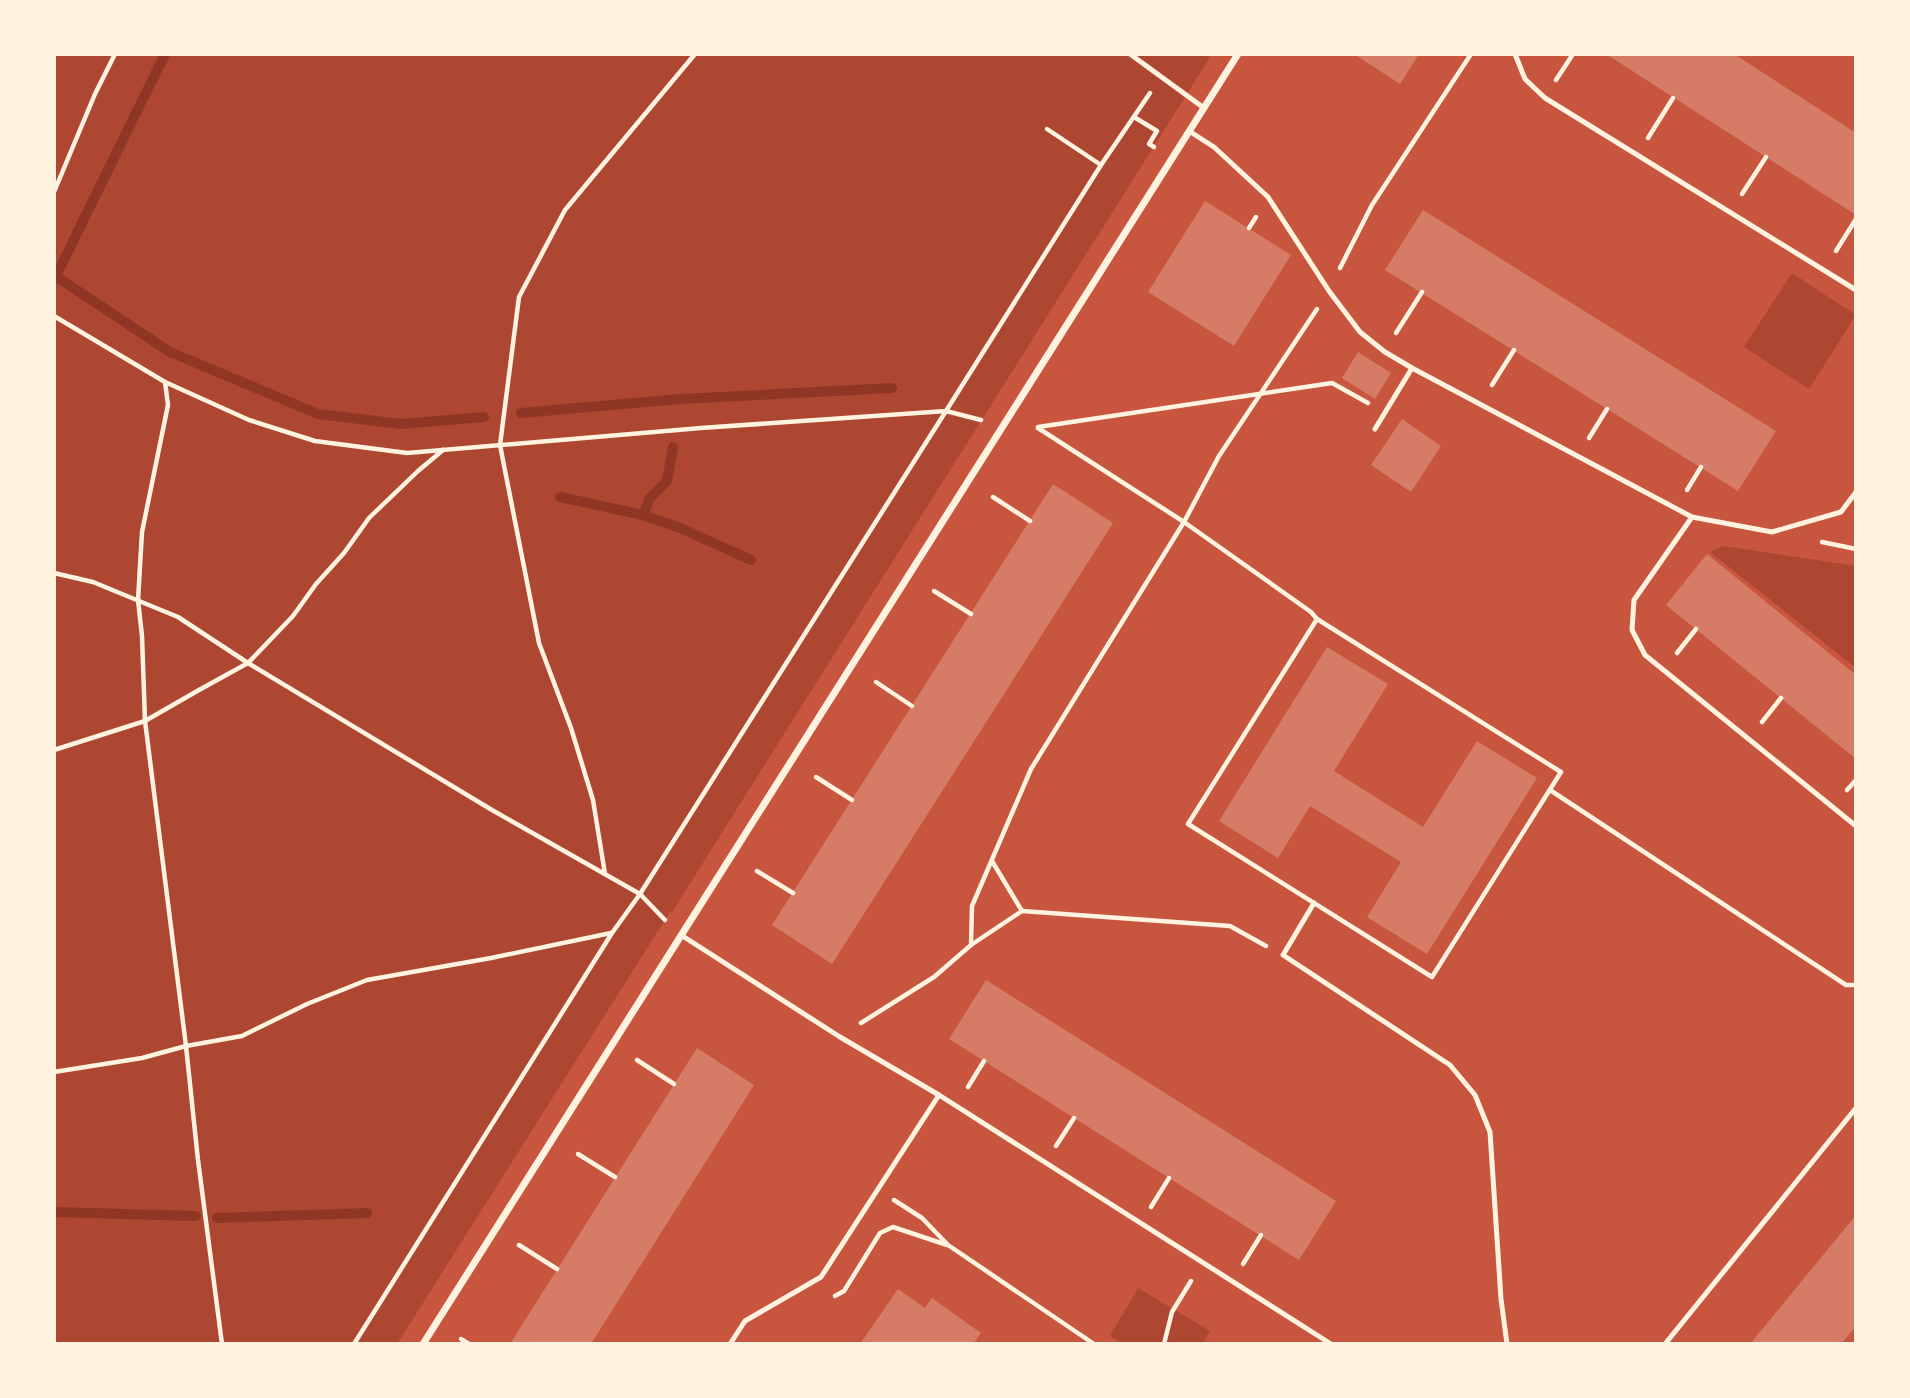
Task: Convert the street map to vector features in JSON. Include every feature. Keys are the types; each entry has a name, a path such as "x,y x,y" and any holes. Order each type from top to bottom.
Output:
{"street":[{"path":"422,1344 1238,54"}],"lane":[{"path":"1130,54 1204,108"},
{"path":"1515,54 1525,79 1545,98 1856,290"},
{"path":"1189,131 1214,147 1268,197 1329,291 1360,332 1385,352 1412,368 1692,517 1772,532 1841,512 1856,492"},
{"path":"1375,429 1412,368"},
{"path":"1692,517 1634,600 1632,630 1645,655 1856,826"},
{"path":"1314,903 1283,955 1450,1065 1475,1094 1490,1132 1501,1298 1507,1344"},
{"path":"681,935 840,1037 957,1106 1331,1344"},
{"path":"730,1344 745,1321 821,1277 939,1095"},
{"path":"1665,1344 1856,1108"}],"path":[{"path":"54,191 94,94 115,54"},
{"path":"605,874 593,800 571,728 539,643 500,445 519,297 565,210 695,54"},
{"path":"971,945 972,906 1031,769 1184,522 1219,456 1329,291 1372,205 1471,54"},
{"path":"354,1344 612,933 1101,165 1156,84"},
{"path":"1637,155 1674,98"},
{"path":"1134,117 1157,131 1149,144 1154,147"},
{"path":"1047,129 1101,165"},
{"path":"1730,212 1766,157"},
{"path":"1824,270 1856,219"},
{"path":"1385,352 1422,292"},
{"path":"54,317 165,382 249,420 315,441 407,453 946,411 982,420 990,425"},
{"path":"1480,404 1514,350"},
{"path":"165,382 168,405 142,532 138,600 145,722 222,1344"},
{"path":"1317,619 1188,824 1432,978 1561,772 1317,619 1311,612 1184,522 1038,427 1332,383 1385,412"},
{"path":"1578,456 1607,409"},
{"path":"54,750 145,722 248,663 293,616 369,517 443,450"},
{"path":"993,497 1030,521"},
{"path":"54,573 93,582 178,617 248,663 639,894 662,916"},
{"path":"934,591 971,614"},
{"path":"1664,669 1696,629"},
{"path":"876,682 912,706"},
{"path":"1749,738 1781,698"},
{"path":"816,777 852,800"},
{"path":"1550,790 1846,985 1856,985"},
{"path":"992,860 1022,911"},
{"path":"757,871 793,893"},
{"path":"840,1037 934,977 971,945 1022,911 1230,926 1283,955"},
{"path":"54,1072 142,1058 186,1046 242,1037 307,1004 367,981 612,933"},
{"path":"637,1060 674,1084"},
{"path":"957,1106 984,1061"},
{"path":"1045,1163 1074,1118"},
{"path":"578,1154 615,1177"},
{"path":"1141,1223 1169,1178"},
{"path":"877,1190 922,1218 948,1245 1094,1344"},
{"path":"1232,1281 1261,1235"},
{"path":"519,1245 557,1269"},
{"path":"1164,1344 1172,1312 1192,1280"},
{"path":"461,1339 469,1344"}],"shaded area":[{"path":"54,54 1212,54 397,1344 54,1344"},
{"path":"1792,273 1856,315 1809,389 1744,347"},
{"path":"1724,546 1856,566 1856,668 1710,552"},
{"path":"1138,1288 1210,1331 1203,1344 1123,1344 1110,1336"}],"building":[{"path":"1354,54 1419,54 1400,84"},
{"path":"1606,54 1734,54 1856,133 1856,215"},
{"path":"1205,201 1291,255 1234,346 1148,292"},
{"path":"1423,210 1776,431 1738,491 1385,270"},
{"path":"1358,352 1391,373 1375,399 1342,378"},
{"path":"1402,419 1441,446 1411,492 1371,465"},
{"path":"1053,484 1113,523 832,964 772,925"},
{"path":"1707,554 1856,675 1856,759 1666,605"},
{"path":"1327,647 1388,684 1334,771 1423,827 1477,741 1537,778 1427,954 1367,917 1401,862 1310,806 1278,858 1219,821"},
{"path":"986,980 1336,1201 1299,1260 949,1039"},
{"path":"697,1048 754,1085 591,1344 510,1344"},
{"path":"1856,1215 1856,1326 1841,1344 1750,1344"},
{"path":"898,1289 925,1308 932,1298 981,1333 973,1344 860,1344"}],"waterway":[{"path":"54,280 165,54"},
{"path":"57,277 170,352 318,414 401,424 484,417"},
{"path":"521,413 680,399 892,388"},
{"path":"673,447 667,481 650,498 643,515 680,528 751,560"},
{"path":"560,497 643,515"},
{"path":"54,1212 196,1216"},
{"path":"217,1218 367,1213"}]}
